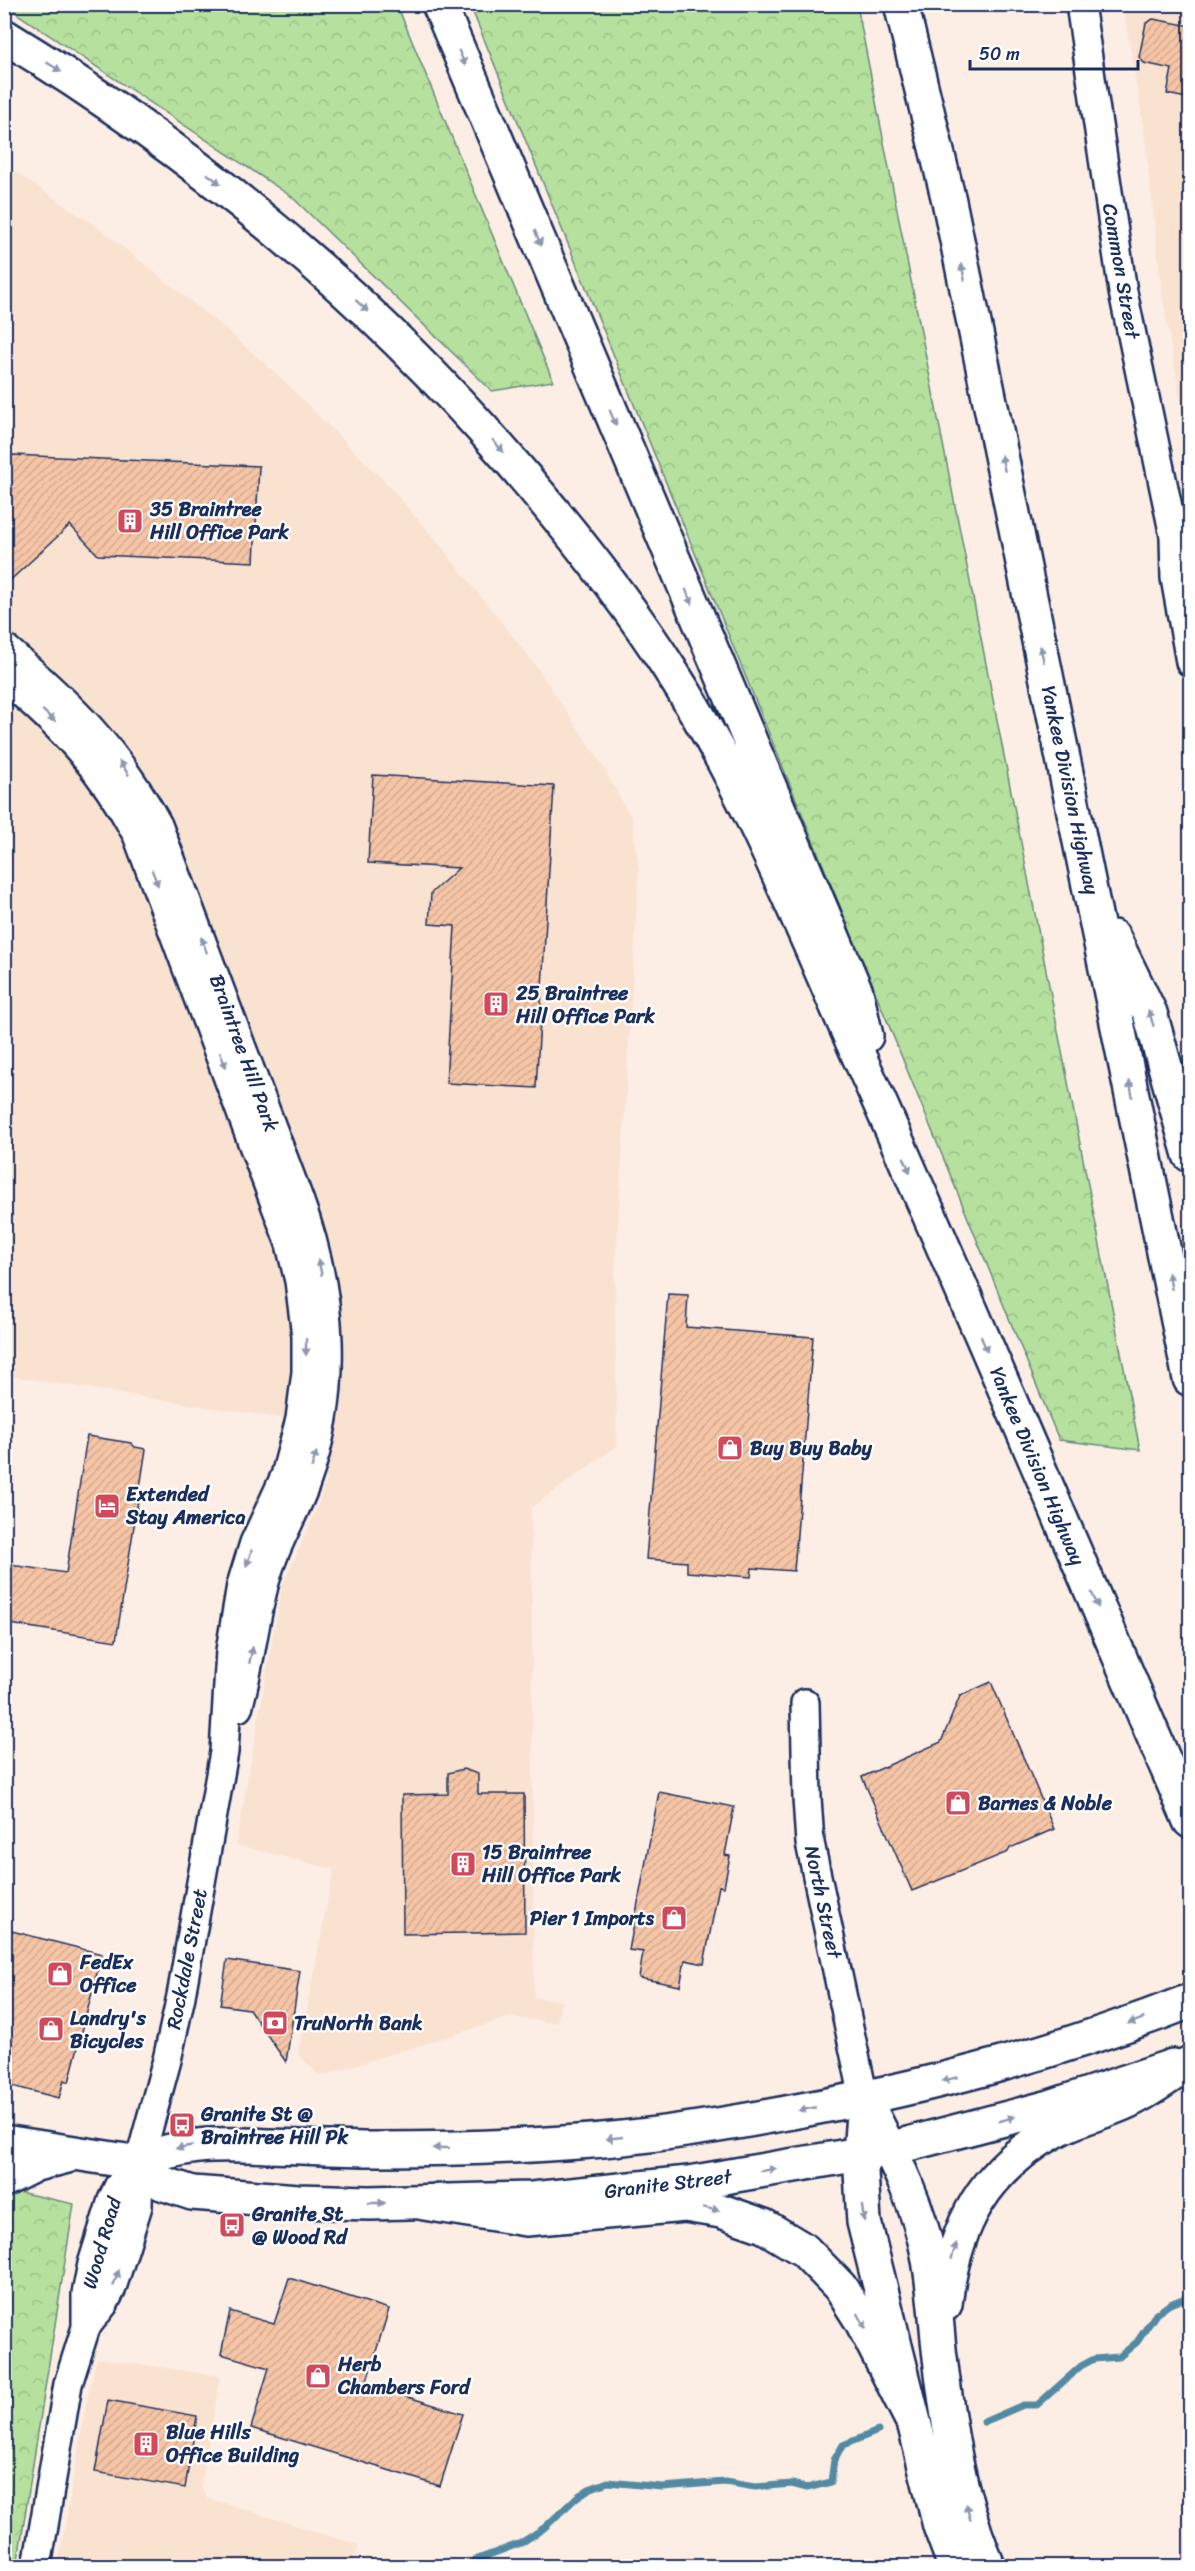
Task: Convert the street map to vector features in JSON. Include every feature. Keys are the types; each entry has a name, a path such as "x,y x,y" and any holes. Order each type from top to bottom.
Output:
{"main road":[{"path":"439,4 856,992 884,1111"},
{"path":"901,4 949,201"},
{"path":"923,4 934,59 949,201"},
{"path":"4,36 148,130 205,172 299,248 425,367 547,503 624,601 671,670 711,738 754,821 884,1111"},
{"name":"Yankee Division Highway","path":"949,201 1191,1379"},
{"path":"1092,896 1150,1013 1191,1155"},
{"name":"Yankee Division Highway","path":"884,1111 1191,1821"},
{"path":"4,2142 139,2163 165,2151 197,2144 379,2149 580,2142 742,2121 864,2098 969,2074 1092,2038 1191,2001"},
{"path":"940,2351 952,2257 971,2209 991,2182 1016,2157 1043,2138 1058,2129 1129,2101 1191,2061"},
{"name":"Granite Street","path":"139,2163 162,2183 192,2193 298,2200 424,2203 532,2199 633,2190 875,2152 1040,2110 1191,2061"},
{"path":"864,2098 875,2152 864,2222 940,2526 955,2566"},
{"path":"875,2152 913,2200 923,2234 931,2274 950,2430 960,2484 972,2527 988,2566"},
{"path":"4,2180 36,2164 81,2154"},
{"path":"424,2203 526,2219 684,2205 721,2211 764,2226 804,2250 840,2287 861,2320 912,2420"}],"street":[{"name":"Common Street","path":"1080,4 1123,292 1174,536 1175,578 1191,662"},
{"name":"Common Street","path":"1174,536 1191,565"},
{"name":"Braintree Hill Park","path":"4,647 60,696 96,733 128,774 158,825 309,1227 318,1256 327,1316 328,1391 316,1452 283,1509"},
{"name":"Braintree Hill Park","path":"4,678 58,724 86,756 109,786 137,836 290,1244 305,1318 306,1372 303,1404 283,1509"},
{"name":"Rockdale Street","path":"139,2163 167,2060 181,1995 224,1752 230,1651 237,1603 249,1557 283,1509"},
{"name":"North Street","path":"805,1703 810,1843 864,2098"},
{"name":"Wood Road","path":"37,2566 68,2384 86,2327 89,2278 106,2214 118,2187 139,2163"}],"shaded area":[{"path":"1123,5 1190,5 1190,456 1162,293 1144,130"},
{"path":"5,165 103,231 223,327 281,378 389,486 439,544 534,663 596,755 632,819 639,870 615,1275 617,1446 531,1508 534,1997 561,2001 557,2023 511,2017 320,2076 298,2054 334,1869 236,1845 282,1586 313,1518 327,1479 278,1456 286,1419 9,1376 5,1381"},
{"path":"97,2358 220,2376 201,2487 208,2498 359,2545 352,2566 58,2566 87,2398"}],"green space":[{"path":"4,5 397,5 553,381 492,391 292,197"},
{"path":"470,5 857,5 1140,1450 1059,1440"},
{"path":"5,2189 74,2204 17,2566 5,2566"}],"building":[{"path":"1153,19 1191,26 1191,99 1167,94 1172,69 1144,63 1139,57 1146,23"},
{"name":"35 Braintree Hill Office Park","path":"13,455 259,466 254,562 98,555 70,525 4,586 4,464"},
{"name":"25 Braintree Hill Office Park","path":"373,775 554,786 536,1088 446,1083 455,926 429,924 431,893 459,868 368,863"},
{"name":"Buy Buy Baby","path":"668,1294 688,1295 686,1327 813,1337 794,1571 752,1568 751,1577 687,1572 687,1562 646,1559"},
{"name":"Extended Stay America","path":"87,1436 131,1443 135,1447 146,1449 116,1641 4,1623 4,1564 66,1573"},
{"name":"Barnes & Noble","path":"991,1682 1054,1829 1010,1848 1008,1852 912,1891 862,1777 941,1742 960,1696"},
{"name":"15 Braintree Hill Office Park","path":"463,1769 478,1774 478,1794 524,1794 525,1932 403,1934 402,1795 448,1794 448,1773"},
{"name":"Pier 1 Imports","path":"659,1792 734,1807 725,1855 730,1856 724,1887 719,1886 704,1964 685,1960 680,1986 639,1978 643,1952 629,1950"},
{"path":"4,1929 102,1954 69,2082 64,2080 59,2098 4,2084"},
{"name":"TruNorth Bank","path":"227,1960 300,1971 286,2062 249,2009 220,2005"},
{"name":"Herb Chambers Ford","path":"289,2278 389,2309 366,2384 463,2414 440,2486 251,2428 269,2368 221,2354 230,2311 274,2324"},
{"name":"Blue Hills Office Building","path":"108,2400 197,2416 185,2488 95,2472"}],"waterway":[{"path":"984,2422 1023,2405 1037,2405 1081,2366 1094,2359 1119,2357 1137,2342 1156,2314 1170,2304 1190,2296"},
{"path":"475,2560 521,2543 544,2528 577,2497 589,2489 608,2482 662,2487 725,2482 755,2487 792,2484 807,2488 831,2482 834,2460 843,2445 878,2431"}],"place":[{"name":"35 Braintree Hill Office Park","path":"130,521"},
{"name":"25 Braintree Hill Office Park","path":"496,1004"},
{"name":"Buy Buy Baby","path":"730,1448"},
{"name":"Extended Stay America","path":"107,1506"},
{"name":"Barnes & Noble","path":"958,1803"},
{"name":"15 Braintree Hill Office Park","path":"463,1864"},
{"name":"Pier 1 Imports","path":"674,1918"},
{"name":"FedEx Office","path":"60,1974"},
{"name":"TruNorth Bank","path":"275,2023"},
{"name":"Landry's Bicycles","path":"51,2029"},
{"name":"Granite St @ Braintree Hill Pk","path":"182,2125"},
{"name":"Granite St @ Wood Rd","path":"232,2225"},
{"name":"Herb Chambers Ford","path":"318,2376"},
{"name":"Blue Hills Office Building","path":"146,2444"}]}
